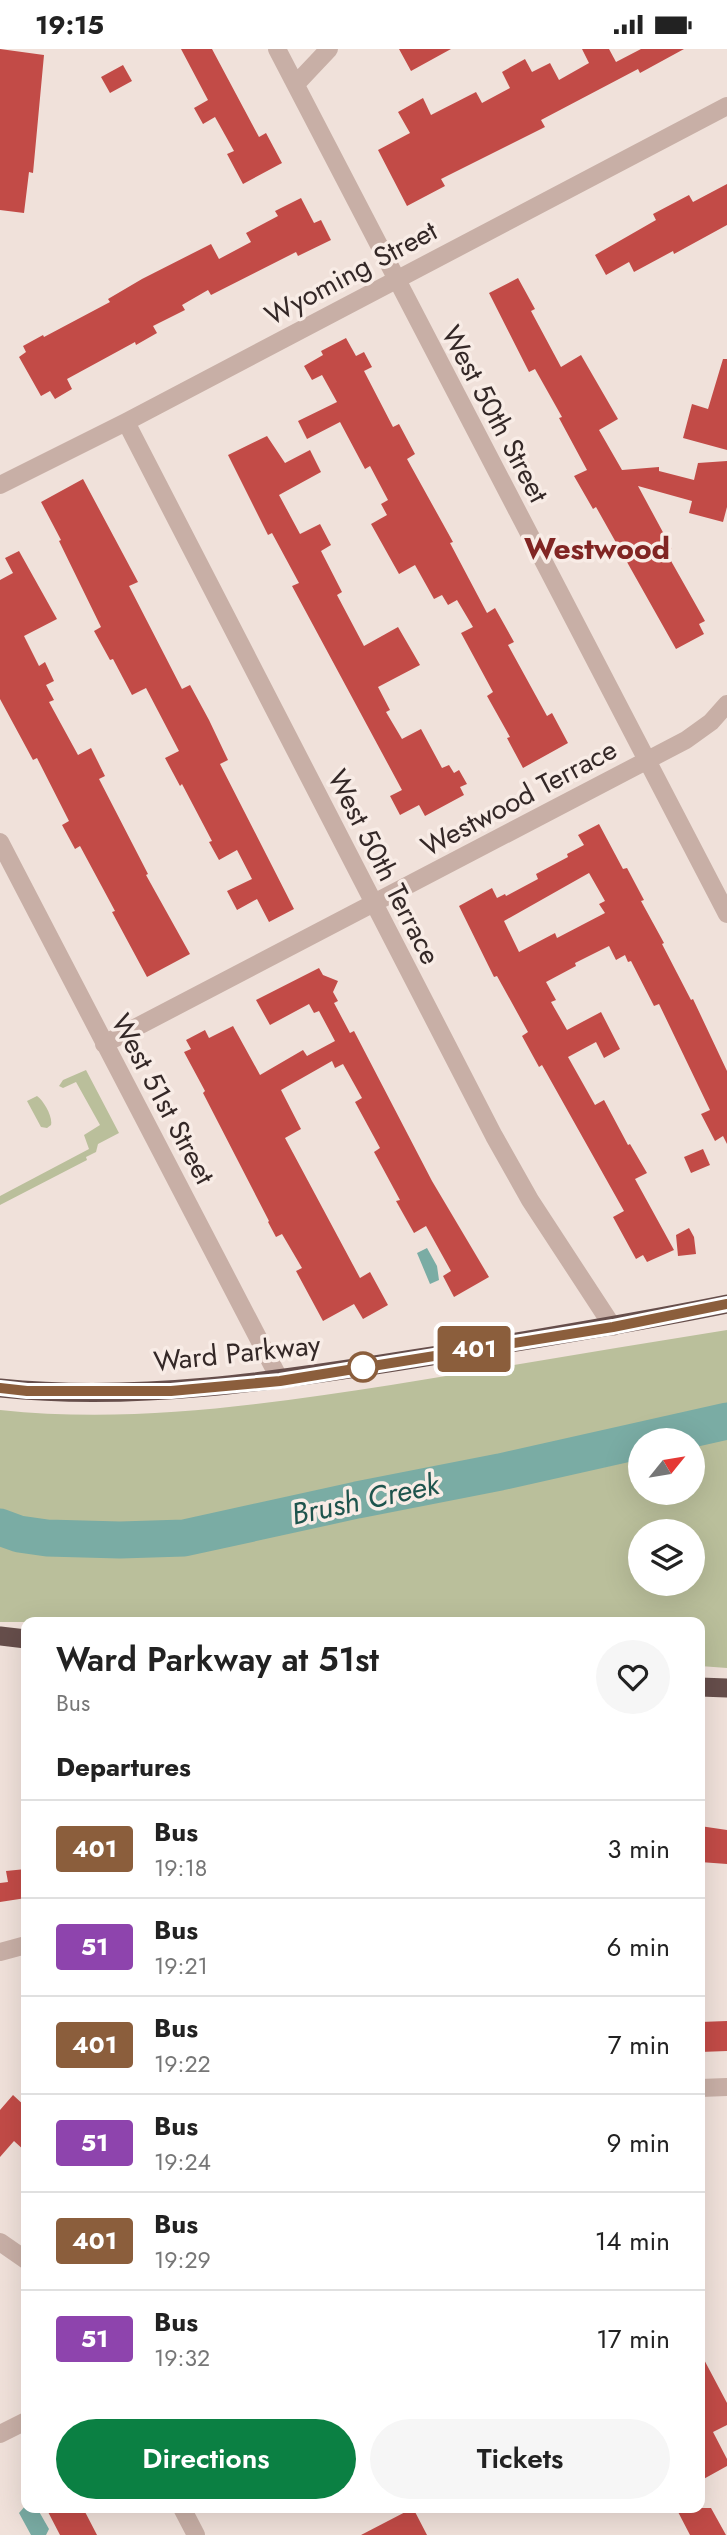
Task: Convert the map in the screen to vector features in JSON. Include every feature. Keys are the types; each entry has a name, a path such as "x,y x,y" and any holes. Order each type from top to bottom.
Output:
{"highway":[{"name":"Ward Parkway","path":"0,1388 27,1391 171,1391 280,1381 613,1327 727,1304"},
{"path":"0,1636 21,1638"},
{"path":"705,1687 727,1688"}],"street":[{"name":"West 50th Street","path":"277,49 727,914"},
{"path":"296,84 329,49"},
{"name":"Wyoming Street","path":"0,485 126,422 727,106"},
{"name":"West 50th Terrace","path":"126,422 373,904 530,1200 613,1327"},
{"name":"Westwood Terrace","path":"104,1044 686,740 711,722 727,704"},
{"name":"West 51st Street","path":"0,842 280,1381"},
{"path":"0,1952 21,1946"},
{"path":"705,2088 727,2087"},
{"path":"0,2242 21,2257"},
{"path":"0,2434 21,2424"},
{"path":"185,2513 196,2535"}],"green space":[{"path":"86,1070 119,1133 98,1144 96,1152 86,1157 87,1160 0,1205 0,1196 89,1149 84,1135 100,1125 76,1082 63,1088 59,1086 63,1080"},
{"path":"37,1096 51,1118 51,1125 47,1128 41,1127 27,1101"},
{"path":"727,1330 727,1668 705,1666 705,1617 21,1617 21,1622 0,1622 0,1410 49,1414 147,1414 293,1399"}],"water":[{"path":"427,1248 437,1266 439,1280 430,1284 417,1253"},
{"path":"21,2511 21,2513 40,2513 49,2529 46,2535 31,2535 19,2513"}],"building":[{"path":"0,49 44,55 33,173 29,172 24,213 0,210"},
{"path":"181,49 212,49 259,137 266,133 282,163 243,184 227,154 234,151 215,117 203,124 194,108 208,100"},
{"path":"399,49 451,49 411,71"},
{"path":"582,49 609,49 616,62 641,49 684,49 640,73 638,69 541,120 545,127 441,179 445,186 407,206 378,150 410,133 398,112 423,98 431,115 476,92 482,103 510,88 502,72 525,59 532,72 550,63 559,80 589,63"},
{"path":"123,65 132,81 110,93 101,77"},
{"path":"727,184 727,225 634,272 629,262 606,275 595,255 656,220 653,214 689,195 693,202"},
{"path":"301,198 314,223 321,220 331,240 298,256 296,252 211,295 208,290 182,305 185,310 153,326 157,333 67,379 72,389 55,399 50,391 41,396 19,357 26,352 23,346 110,302 108,299 142,279 211,244 219,259 251,242 246,233 278,216 275,211"},
{"path":"518,278 535,309 531,311 561,367 581,355 618,419 599,430 622,470 659,467 659,471 694,480 698,463 727,461 727,507 723,522 689,513 692,501 638,486 672,549 666,552 705,621 699,624 704,634 676,649 596,507 593,509 574,476 587,470 559,418 562,417 535,369 529,372 489,293"},
{"path":"346,338 356,356 364,352 372,367 364,371 393,427 399,424 415,454 407,459 453,542 450,543 487,613 495,608 514,642 508,645 547,716 552,713 568,743 523,768 507,738 510,737 487,696 493,692 461,633 473,627 457,600 448,605 442,595 434,599 415,565 399,574 371,524 387,515 381,504 388,500 370,466 365,469 340,422 307,439 298,421 337,402 322,375 312,380 304,366 323,355 321,351"},
{"path":"723,359 727,359 727,450 683,438 692,404 708,409"},
{"path":"267,436 285,463 310,450 321,472 279,495 300,534 320,524 331,545 321,551 342,592 337,595 364,646 398,627 420,665 378,687 390,710 386,712 402,739 421,729 442,768 449,765 454,773 459,770 467,784 460,787 464,795 425,816 419,805 400,815 390,796 402,790 292,586 299,583 272,533 268,535 228,455"},
{"path":"83,479 138,582 129,586 182,689 190,685 209,720 228,760 220,764 294,909 269,922 257,899 237,910 227,891 252,879 237,850 219,860 182,784 180,786 165,758 179,751 146,688 132,695 94,631 101,627 41,502"},
{"path":"19,551 57,619 24,636 39,666 45,662 54,681 46,685 54,700 49,702 78,755 91,748 105,776 99,779 148,874 146,875 190,954 147,977 80,846 75,849 62,825 69,821 37,758 33,760 0,699 0,580 13,573 5,558"},
{"path":"599,824 623,869 627,868 664,943 662,944 691,1000 693,999 727,1071 727,1144 723,1136 715,1141 701,1114 710,1110 659,1004 654,1006 631,961 628,962 625,955 616,960 609,946 575,963 576,966 546,982 556,1000 551,1002 567,1030 601,1012 620,1049 604,1058 596,1042 568,1057 595,1105 604,1100 628,1145 630,1144 647,1173 635,1179 674,1250 647,1262 643,1255 636,1259 613,1217 624,1211 542,1065 539,1067 522,1036 528,1032 497,976 494,977 459,906 492,888 497,898 538,879 536,874 584,845 578,835","holes":["589,873 605,901 599,904 605,913 557,938 555,933 519,952 504,921"]},
{"path":"319,968 323,975 338,981 333,992 338,1001 334,1003 350,1033 354,1031 432,1181 489,1277 454,1297 443,1276 451,1271 426,1226 414,1233 396,1201 400,1200 374,1152 380,1148 355,1102 362,1098 343,1064 335,1068 332,1061 281,1090 301,1129 285,1138 360,1278 370,1272 388,1305 363,1319 354,1304 323,1321 296,1271 302,1268 282,1234 276,1237 184,1052 191,1049 186,1040 205,1030 209,1038 233,1026 260,1075 303,1050 307,1056 335,1041 319,1011 314,1013 309,1004 270,1025 256,1000"},
{"path":"703,1149 710,1165 691,1173 684,1157"},
{"path":"689,1228 694,1237 696,1254 678,1256 676,1235"},
{"path":"705,1827 727,1830 727,1864 705,1862"},
{"path":"21,1870 21,1899 0,1902 0,1883 8,1882 6,1871"},
{"path":"727,2021 727,2051 705,2052 705,2022"},
{"path":"13,2095 21,2102 21,2147 14,2141 0,2157 0,2110"},
{"path":"705,2361 727,2403 727,2425 713,2432 727,2459 727,2466 705,2478"},
{"path":"705,2508 711,2508 726,2535 690,2535 679,2513 705,2513"},
{"path":"49,2513 86,2513 97,2535 60,2535"},
{"path":"403,2513 416,2513 427,2535 361,2535"}],"waterway":[{"name":"Brush Creek","path":"0,1527 19,1534 47,1538 184,1538 727,1421"}],"bus line":[{"name":"401","path":"0,1388 27,1391 171,1391 280,1381 613,1327 727,1304"}],"district":[{"name":"Westwood","path":"597,548"}]}
